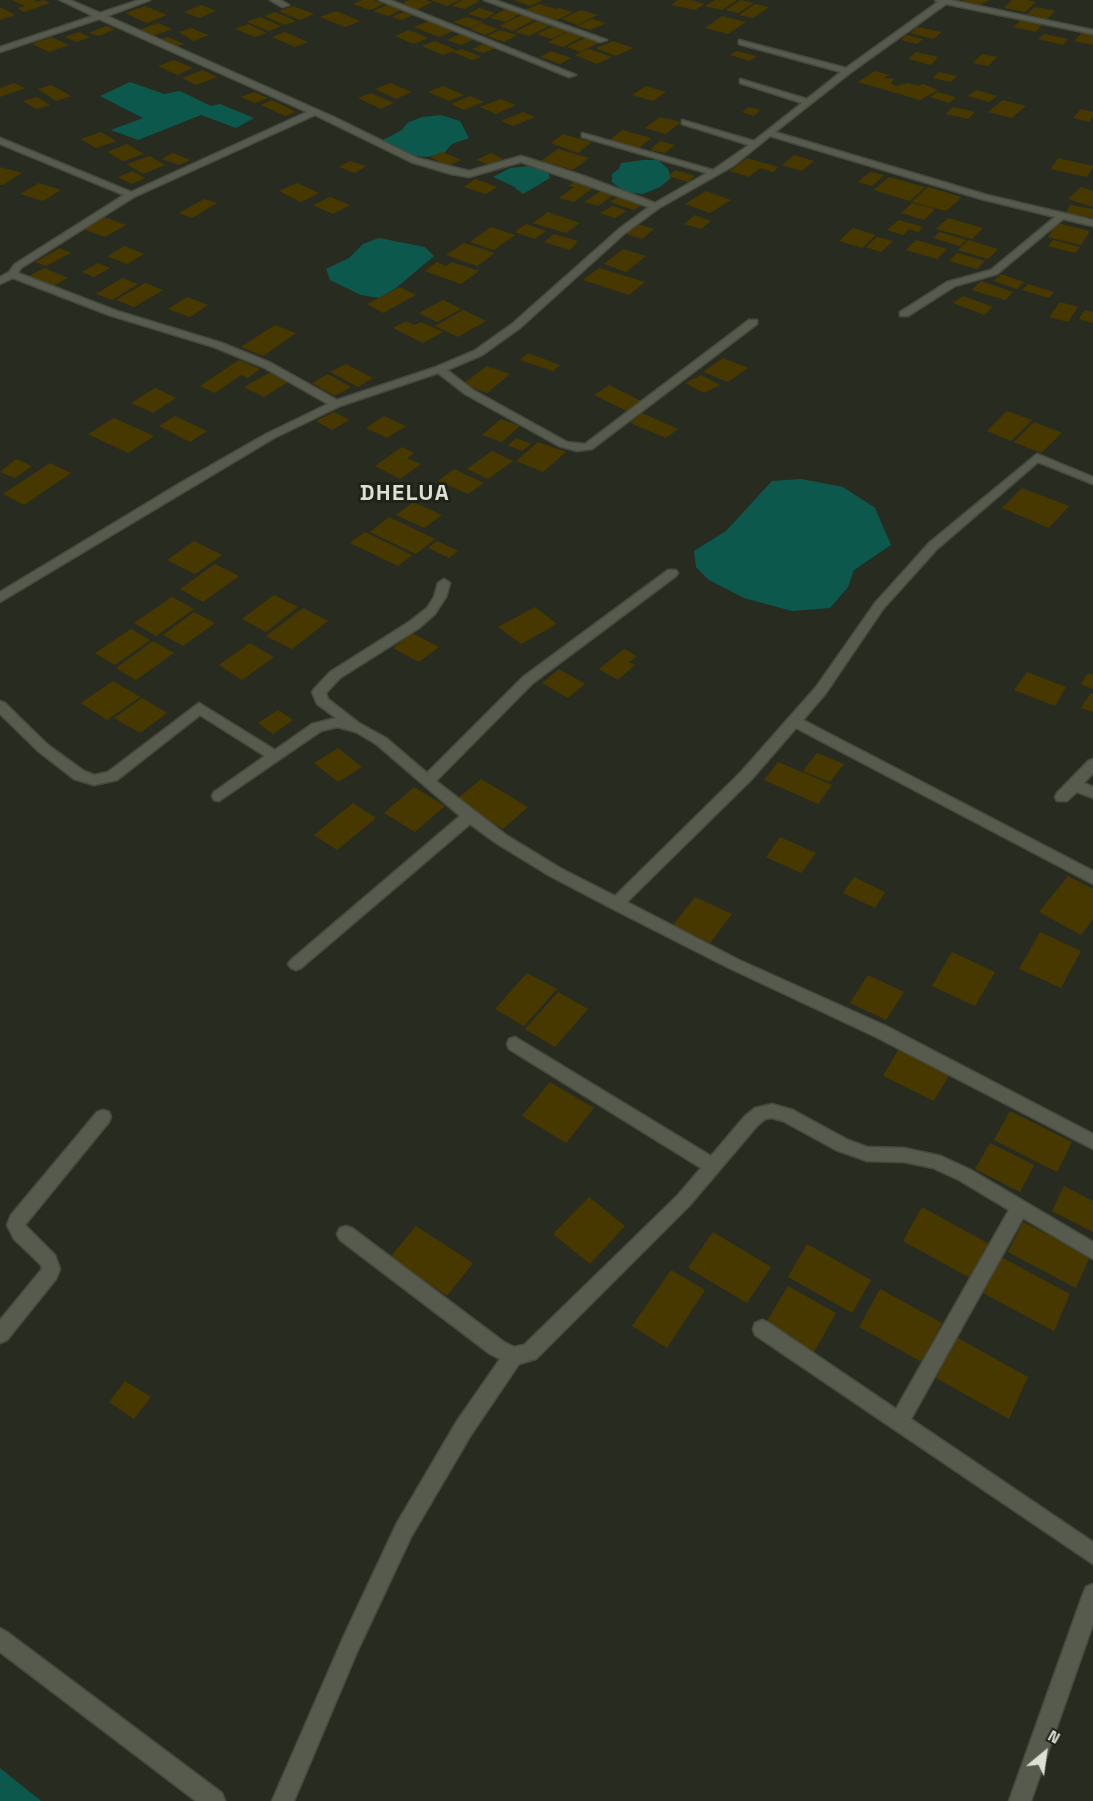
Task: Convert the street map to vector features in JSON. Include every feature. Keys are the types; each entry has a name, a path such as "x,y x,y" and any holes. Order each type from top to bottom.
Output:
{"street":[{"path":"64,0 314,112 414,160 469,174 484,172 521,159 656,206"},
{"path":"0,50 146,0"},
{"path":"274,0 285,5"},
{"path":"383,0 572,75"},
{"path":"488,0 603,40"},
{"path":"0,598 186,484 270,436 336,404 440,369 478,353 516,326 622,231 656,206 716,173 943,0 1093,32"},
{"path":"742,42 847,71"},
{"path":"743,81 809,102"},
{"path":"0,281 12,274 18,266 130,195 314,112"},
{"path":"685,122 756,144"},
{"path":"769,133 984,197 1060,217 1093,223"},
{"path":"585,135 716,173"},
{"path":"0,141 130,195"},
{"path":"904,314 951,284 994,272 1060,217"},
{"path":"12,274 113,313 166,327 218,345 267,365 336,404"},
{"path":"440,369 470,392 563,444 577,448 588,447 753,322"},
{"path":"616,904 746,776 821,690 879,606 925,554 1037,457 1093,481"},
{"path":"427,782 528,680 672,573"},
{"path":"444,583 440,597 431,611 414,625 335,675 319,692 322,701 381,741 470,816 501,839 537,861 734,964 880,1031 1093,1142"},
{"path":"0,705 43,748 79,775 94,780 112,776 200,708 275,756"},
{"path":"794,721 1093,878"},
{"path":"219,796 317,727 338,722 360,728"},
{"path":"1062,797 1093,764"},
{"path":"1075,785 1093,793"},
{"path":"296,964 470,816"},
{"path":"515,1044 713,1166"},
{"path":"346,1234 497,1348 513,1356 529,1353 684,1200 751,1121 761,1113 772,1111 787,1115 842,1145 867,1154 904,1155 935,1161 965,1175 1093,1251"},
{"path":"0,1334 47,1279 51,1269 49,1261 20,1233 16,1225 20,1215 103,1117"},
{"path":"900,1421 1019,1208"},
{"path":"762,1329 1093,1554"},
{"path":"283,1801 350,1645 404,1530 464,1428 513,1356"},
{"path":"1020,1801 1093,1594"},
{"path":"0,1639 214,1801"}],"water":[{"path":"130,82 164,94 180,91 211,106 220,104 254,118 236,128 201,115 138,140 111,130 143,118 100,96"},
{"path":"441,115 460,121 469,138 452,144 444,153 427,157 405,155 383,140 402,130 407,123 422,117"},
{"path":"658,160 668,169 671,178 660,187 643,194 625,192 612,182 612,174 619,169 621,163"},
{"path":"529,166 548,171 550,178 523,194 513,186 493,177 510,168"},
{"path":"379,238 425,247 434,256 396,288 379,298 361,295 330,280 326,269 349,258 363,244"},
{"path":"801,479 843,487 875,508 891,545 854,570 848,587 830,608 792,611 744,598 709,580 696,567 694,551 726,531 772,481"},
{"path":"0,1768 41,1801 0,1801"}],"building":[{"path":"12,0 35,0 36,2 44,0 50,3 24,12 17,8 25,6"},
{"path":"362,0 373,0 384,4 370,10 353,4"},
{"path":"409,0 432,2 416,10 399,5"},
{"path":"431,0 460,0 447,6"},
{"path":"462,0 480,1 465,9 452,6"},
{"path":"514,0 542,0 530,6"},
{"path":"678,0 691,0 705,4 695,10 671,5"},
{"path":"715,0 737,0 722,10 705,6"},
{"path":"741,0 754,3 738,13 726,10"},
{"path":"961,0 989,0 979,6"},
{"path":"1012,0 1036,2 1025,12 1004,8"},
{"path":"539,4 573,12 557,20 525,10"},
{"path":"755,4 769,7 753,18 739,15"},
{"path":"201,5 216,11 199,18 184,12"},
{"path":"387,5 402,10 388,16 373,11"},
{"path":"145,6 167,15 147,23 125,13"},
{"path":"293,6 314,14 300,20 279,11"},
{"path":"0,7 15,15 0,20"},
{"path":"1035,7 1055,11 1047,19 1027,14"},
{"path":"479,8 495,13 485,19 468,14"},
{"path":"505,9 521,13 506,22 490,18"},
{"path":"581,10 597,15 578,25 562,19"},
{"path":"336,11 360,21 345,27 320,17"},
{"path":"275,12 296,21 285,25 264,16"},
{"path":"403,12 413,15 402,20 392,17"},
{"path":"522,15 536,19 513,31 499,26"},
{"path":"722,16 746,22 728,34 705,28"},
{"path":"260,17 281,26 269,31 247,22"},
{"path":"467,17 483,22 470,28 453,22"},
{"path":"592,19 606,23 590,30 577,26"},
{"path":"1022,19 1043,24 1035,32 1013,27"},
{"path":"429,21 453,31 439,37 414,27"},
{"path":"537,21 551,25 529,36 515,32"},
{"path":"158,23 172,29 150,37 136,31"},
{"path":"482,23 498,29 485,35 470,29"},
{"path":"248,24 267,33 255,37 235,29"},
{"path":"106,26 115,29 99,36 89,33"},
{"path":"554,26 569,30 552,39 537,34"},
{"path":"917,27 941,32 934,39 910,33"},
{"path":"192,28 209,35 193,41 179,32"},
{"path":"409,30 428,38 414,44 395,36"},
{"path":"500,30 517,35 504,42 487,36"},
{"path":"569,31 584,36 563,47 548,42"},
{"path":"79,32 90,37 77,42 65,37"},
{"path":"285,32 308,42 295,47 272,37"},
{"path":"1083,32 1093,34 1093,45 1074,41"},
{"path":"460,34 473,40 461,45 447,40"},
{"path":"1044,34 1068,39 1063,45 1038,39"},
{"path":"906,35 923,39 917,44 901,40"},
{"path":"51,37 69,45 49,52 32,44"},
{"path":"168,37 184,44 174,47 159,40"},
{"path":"586,37 600,42 581,52 567,47"},
{"path":"435,41 456,50 443,55 422,46"},
{"path":"613,41 633,48 616,56 596,48"},
{"path":"485,43 496,48 483,53 472,49"},
{"path":"462,49 481,57 472,60 452,52"},
{"path":"589,49 612,57 597,64 575,55"},
{"path":"551,51 571,58 560,64 540,57"},
{"path":"736,51 757,56 750,61 730,55"},
{"path":"916,52 938,57 931,65 908,59"},
{"path":"982,54 997,57 988,66 973,63"},
{"path":"174,60 193,68 177,75 158,66"},
{"path":"203,70 217,77 196,85 182,78"},
{"path":"875,71 889,75 884,78 894,79 891,84 897,86 908,83 919,86 923,84 938,90 920,100 858,82"},
{"path":"939,72 957,76 951,82 933,78"},
{"path":"14,83 25,88 0,97 0,88"},
{"path":"391,83 411,92 396,99 375,89"},
{"path":"51,85 71,96 56,101 38,89"},
{"path":"443,86 464,95 449,101 428,92"},
{"path":"646,86 666,92 653,101 632,95"},
{"path":"976,90 997,96 989,102 968,96"},
{"path":"254,92 268,98 255,103 241,97"},
{"path":"937,92 956,97 949,103 930,97"},
{"path":"371,93 394,103 381,109 358,98"},
{"path":"470,96 484,102 464,110 451,104"},
{"path":"37,97 50,105 36,109 23,101"},
{"path":"501,99 516,105 496,114 480,107"},
{"path":"272,100 296,112 285,116 261,105"},
{"path":"1003,100 1026,106 1012,118 988,112"},
{"path":"749,107 760,110 754,116 742,112"},
{"path":"953,107 975,112 968,119 946,114"},
{"path":"1081,109 1093,112 1093,117 1089,122 1073,118"},
{"path":"523,112 535,117 513,126 501,121"},
{"path":"660,117 681,122 666,134 645,128"},
{"path":"622,130 651,138 639,148 610,140"},
{"path":"101,132 116,141 96,148 81,139"},
{"path":"563,134 592,142 578,153 551,143"},
{"path":"660,141 675,145 665,153 650,150"},
{"path":"127,144 144,154 123,161 107,152"},
{"path":"558,149 589,158 573,170 541,161"},
{"path":"442,152 461,160 448,166 430,157"},
{"path":"173,153 190,160 179,165 162,159"},
{"path":"491,153 503,159 489,165 476,160"},
{"path":"794,155 814,161 802,171 782,165"},
{"path":"150,156 165,165 143,174 127,164"},
{"path":"747,158 778,167 773,172 760,168 749,177 730,171"},
{"path":"1058,158 1093,167 1087,177 1051,169"},
{"path":"350,161 366,166 355,173 339,167"},
{"path":"0,167 22,173 0,185"},
{"path":"676,170 695,176 688,182 668,176"},
{"path":"132,171 145,178 132,184 118,177"},
{"path":"870,172 884,175 872,186 858,182"},
{"path":"889,177 925,187 910,201 874,190"},
{"path":"475,179 497,187 486,194 464,187"},
{"path":"575,181 594,187 574,202 559,198 574,187 568,186"},
{"path":"39,183 61,190 43,201 20,194"},
{"path":"297,183 319,193 301,202 279,191"},
{"path":"928,187 962,197 946,211 912,202"},
{"path":"1081,187 1093,191 1093,207 1068,199"},
{"path":"602,190 615,194 598,206 584,202"},
{"path":"706,191 731,200 710,213 685,204"},
{"path":"619,196 643,204 634,210 610,202"},
{"path":"330,197 350,205 333,214 313,205"},
{"path":"204,199 217,203 192,218 179,213"},
{"path":"912,203 935,209 924,220 901,213"},
{"path":"1070,205 1093,209 1093,218 1066,213"},
{"path":"613,206 627,211 615,218 600,213"},
{"path":"548,212 580,223 566,233 533,223"},
{"path":"695,215 711,221 701,229 684,224"},
{"path":"104,217 126,225 105,237 83,229"},
{"path":"948,218 983,228 972,239 936,229"},
{"path":"899,220 923,227 918,232 909,229 903,235 887,230"},
{"path":"635,223 654,229 642,239 623,233"},
{"path":"1057,223 1090,231 1081,245 1048,237"},
{"path":"526,224 546,231 535,239 515,232"},
{"path":"491,227 515,235 494,250 470,242"},
{"path":"853,228 876,235 862,248 839,241"},
{"path":"940,232 966,240 960,246 933,238"},
{"path":"554,234 578,241 570,250 544,242"},
{"path":"877,237 893,241 881,252 866,247"},
{"path":"916,240 947,249 937,259 906,250"},
{"path":"968,240 998,249 988,259 958,250"},
{"path":"1053,240 1080,247 1075,253 1048,246"},
{"path":"464,243 495,253 477,266 446,255"},
{"path":"125,246 144,254 127,264 107,256"},
{"path":"60,248 71,253 46,266 35,262"},
{"path":"623,249 646,256 626,272 604,264"},
{"path":"957,253 985,261 977,269 949,261"},
{"path":"437,262 446,266 452,262 479,271 461,284 425,271"},
{"path":"98,263 110,268 94,277 82,272"},
{"path":"44,268 68,278 53,286 29,276"},
{"path":"599,268 645,282 629,295 583,280"},
{"path":"1001,274 1024,282 1017,289 994,281"},
{"path":"122,278 138,284 112,300 96,294"},
{"path":"981,281 1013,292 1005,300 972,290"},
{"path":"145,283 163,290 134,307 116,300"},
{"path":"1028,284 1054,292 1049,298 1022,290"},
{"path":"400,287 416,295 383,313 367,304"},
{"path":"963,296 993,307 984,315 953,303"},
{"path":"187,297 208,305 190,317 168,309"},
{"path":"443,300 461,309 437,322 419,313"},
{"path":"1060,302 1078,307 1068,322 1049,317"},
{"path":"463,310 486,321 458,337 435,326"},
{"path":"1085,310 1093,312 1093,323 1079,319"},
{"path":"406,321 414,325 421,322 443,332 423,343 393,328"},
{"path":"275,325 296,333 263,356 241,347"},
{"path":"528,353 560,365 553,371 520,360"},
{"path":"723,358 748,368 728,382 703,372"},
{"path":"239,360 260,369 248,378 241,375 215,393 200,386"},
{"path":"346,364 373,378 358,387 330,372"},
{"path":"487,366 510,374 487,393 463,384"},
{"path":"271,372 290,381 264,397 244,387"},
{"path":"328,374 351,387 335,396 312,383"},
{"path":"701,375 720,385 704,393 685,383"},
{"path":"609,385 641,401 627,411 594,395"},
{"path":"155,388 176,398 153,413 131,403"},
{"path":"1007,411 1032,420 1011,441 987,431"},
{"path":"334,412 349,420 332,430 316,421"},
{"path":"642,413 678,429 666,438 630,423"},
{"path":"175,416 207,431 190,442 159,426"},
{"path":"384,416 406,426 387,438 366,428"},
{"path":"114,418 154,436 128,453 88,434"},
{"path":"501,419 520,426 502,442 482,435"},
{"path":"1034,422 1062,433 1041,453 1014,442"},
{"path":"516,438 531,444 522,451 508,445"},
{"path":"538,442 566,452 543,472 516,461"},
{"path":"402,447 414,453 407,458 421,464 400,479 375,466"},
{"path":"492,451 513,461 488,479 467,469"},
{"path":"16,459 32,466 15,478 0,472"},
{"path":"50,463 71,473 24,505 3,494"},
{"path":"454,469 484,483 468,494 438,481"},
{"path":"1022,488 1069,506 1049,528 1002,508"},
{"path":"413,502 442,515 424,528 396,515"},
{"path":"389,517 435,539 416,554 370,532"},
{"path":"365,532 412,555 398,566 350,543"},
{"path":"194,541 222,555 195,574 167,560"},
{"path":"437,541 458,551 449,558 428,548"},
{"path":"215,564 239,576 203,602 180,589"},
{"path":"274,595 298,607 266,632 242,619"},
{"path":"172,597 194,609 156,636 134,623"},
{"path":"535,607 557,624 521,644 498,627"},
{"path":"303,608 328,621 292,649 266,636"},
{"path":"194,612 215,623 183,646 163,635"},
{"path":"131,629 150,640 115,665 95,653"},
{"path":"412,633 439,647 419,662 393,648"},
{"path":"153,641 174,653 136,680 116,668"},
{"path":"250,643 274,657 242,680 219,665"},
{"path":"624,649 637,656 629,662 635,665 618,680 599,669"},
{"path":"559,669 585,684 568,698 542,683"},
{"path":"1027,672 1066,687 1055,706 1014,690"},
{"path":"1088,673 1093,675 1093,689 1081,684"},
{"path":"113,681 140,697 107,720 81,703"},
{"path":"1091,693 1093,694 1093,712 1081,708"},
{"path":"142,698 167,713 140,733 114,718"},
{"path":"278,710 293,720 273,734 258,723"},
{"path":"338,748 362,767 338,782 314,763"},
{"path":"817,753 844,764 830,782 803,771"},
{"path":"778,762 832,785 818,804 764,780"},
{"path":"481,779 528,807 503,829 456,800"},
{"path":"414,787 445,806 415,832 384,813"},
{"path":"353,803 376,818 337,850 314,835"},
{"path":"780,837 816,853 801,873 766,857"},
{"path":"1068,876 1093,889 1093,919 1081,935 1039,912"},
{"path":"854,877 885,892 875,908 843,893"},
{"path":"695,897 732,914 710,943 673,925"},
{"path":"1040,932 1081,951 1061,988 1019,969"},
{"path":"952,952 995,972 975,1006 932,986"},
{"path":"527,973 557,989 524,1026 495,1009"},
{"path":"868,975 904,992 886,1020 850,1003"},
{"path":"558,992 588,1009 555,1047 525,1029"},
{"path":"900,1047 951,1072 934,1101 883,1076"},
{"path":"550,1082 594,1108 566,1143 522,1116"},
{"path":"1010,1111 1072,1142 1057,1172 994,1140"},
{"path":"990,1143 1034,1165 1020,1192 975,1169"},
{"path":"1064,1186 1093,1201 1093,1232 1052,1211"},
{"path":"589,1197 625,1226 590,1264 553,1234"},
{"path":"922,1207 989,1244 970,1278 903,1241"},
{"path":"1023,1222 1090,1256 1076,1288 1008,1252"},
{"path":"416,1226 473,1263 447,1296 390,1257"},
{"path":"713,1232 771,1267 747,1303 688,1268"},
{"path":"807,1244 871,1280 852,1313 788,1277"},
{"path":"1001,1257 1070,1294 1054,1331 983,1293"},
{"path":"671,1270 705,1290 667,1348 632,1326"},
{"path":"788,1286 836,1313 814,1352 765,1324"},
{"path":"880,1289 942,1323 922,1362 859,1327"},
{"path":"956,1337 1028,1377 1009,1419 936,1378"},
{"path":"125,1381 151,1397 134,1419 109,1402"}],"district":[{"name":"DHELUA","path":"405,494"}]}
